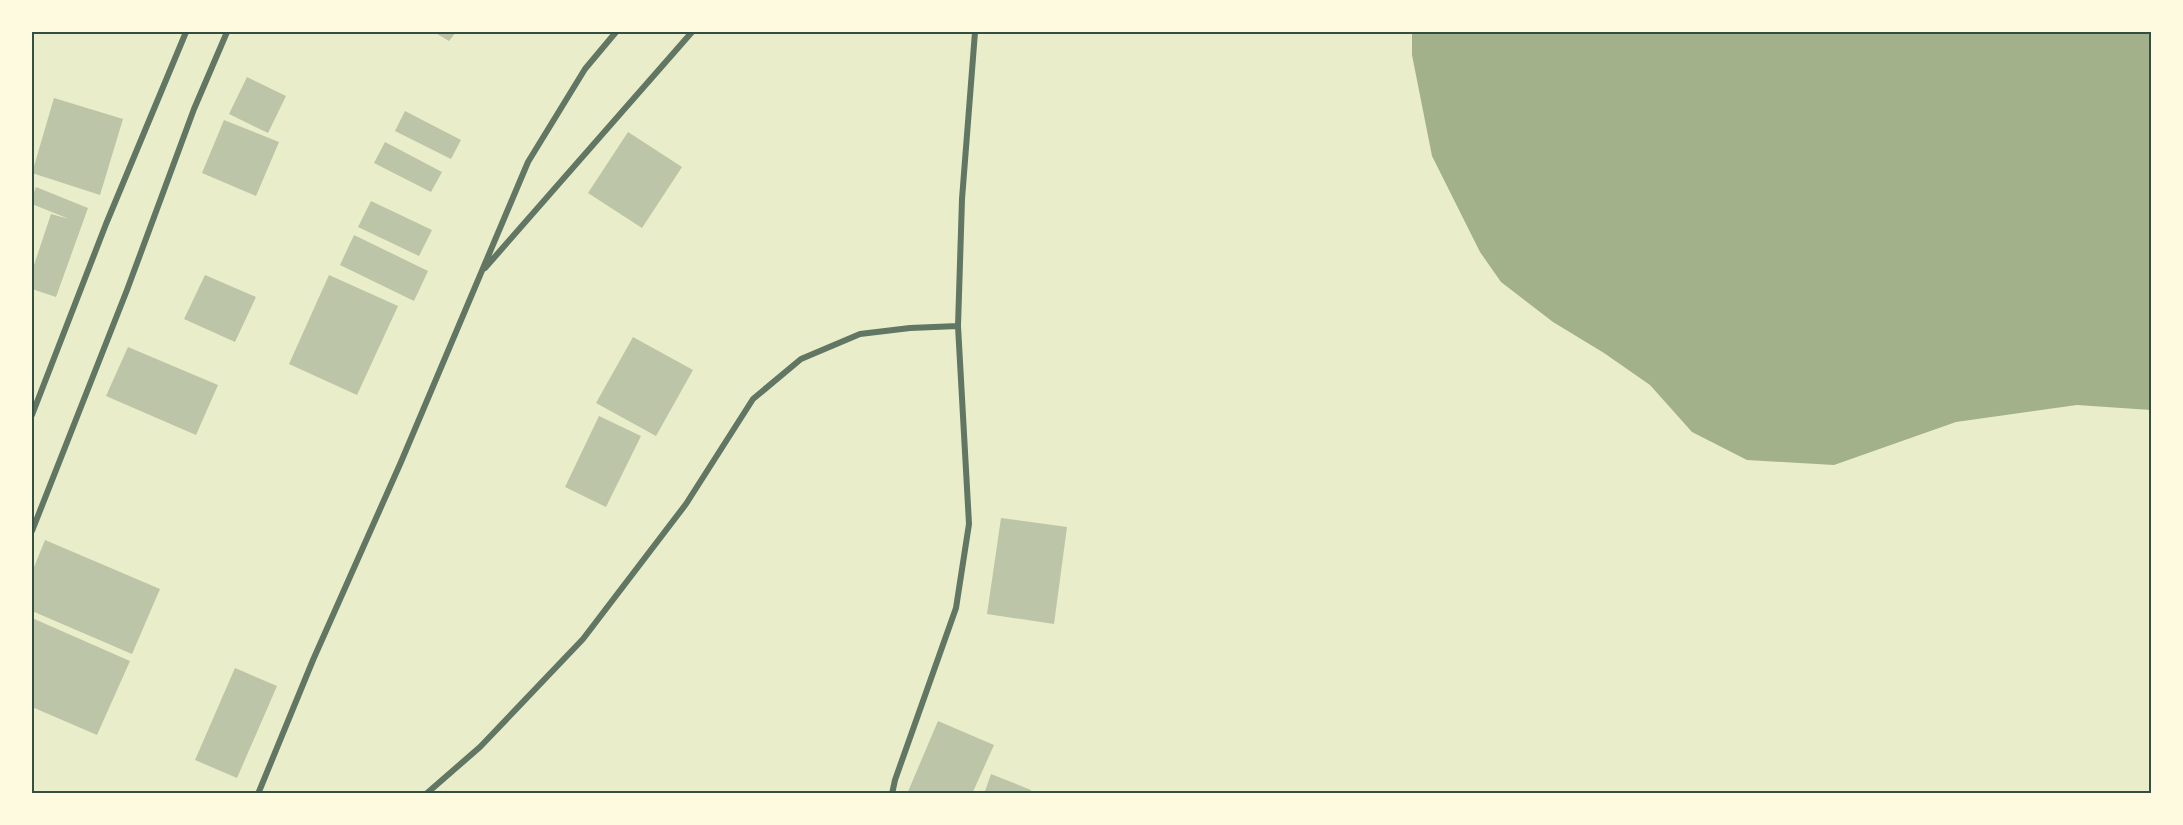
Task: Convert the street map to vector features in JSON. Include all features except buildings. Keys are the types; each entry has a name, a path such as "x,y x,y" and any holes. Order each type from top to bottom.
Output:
{"street":[{"path":"32,415 106,224 186,32"},
{"path":"32,531 127,290 194,109 227,32"},
{"path":"258,794 313,660 401,462 528,162 585,69 616,32"},
{"path":"481,273 692,32"},
{"path":"892,794 956,608 969,524 958,326 962,199 975,32"},
{"path":"426,794 480,747 583,639 686,504 753,399 801,359 860,334 910,327 958,326"}],"shaded area":[{"path":"1412,32 2151,32 2151,410 2077,405 1956,422 1834,465 1747,460 1692,432 1650,385 1553,322 1501,282 1480,252 1432,156 1412,55"}]}
